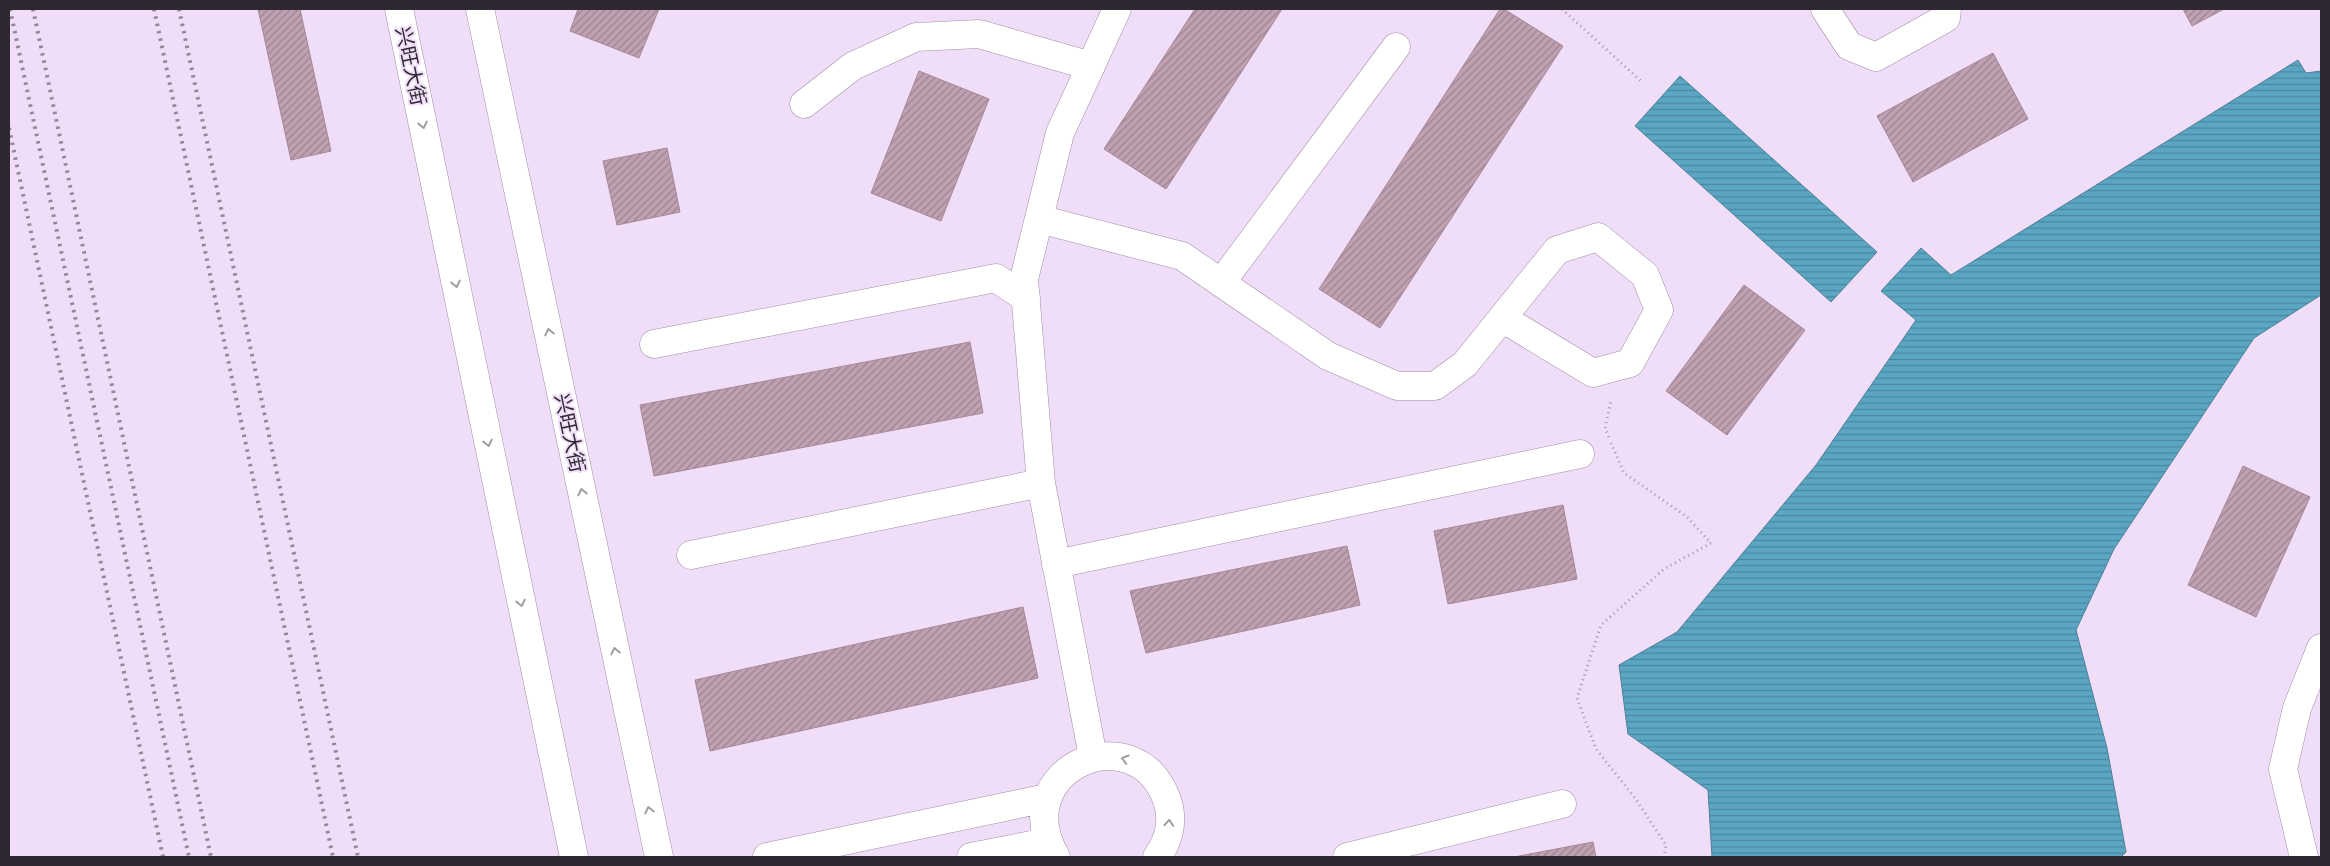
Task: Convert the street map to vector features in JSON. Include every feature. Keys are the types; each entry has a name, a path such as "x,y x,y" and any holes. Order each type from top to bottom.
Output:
{"street":[{"name":"兴旺大街","path":"399,9 574,857"},
{"name":"兴旺大街","path":"480,9 659,857"},
{"path":"487,9 490,53"},
{"path":"1093,757 1041,483 1024,279 1060,133 1117,9"},
{"path":"1825,9 1849,46 1876,57 1946,18 1947,9"},
{"path":"804,104 853,66 916,36 979,34 1091,66"},
{"path":"1221,283 1396,47"},
{"path":"1039,219 1182,256 1328,356 1398,386 1435,386 1466,364 1502,318 1557,250 1598,238 1646,275 1659,310 1630,363 1593,373 1502,318"},
{"path":"654,344 996,278 1026,298"},
{"path":"1056,564 1580,454"},
{"path":"691,554 1041,483"},
{"path":"2304,857 2283,770 2297,708 2321,648"},
{"path":"971,857 1051,849 1043,820 1046,798 1057,779 1074,765 1093,757 1113,756 1133,761 1150,772 1163,788 1170,807 1170,827 1164,847 1157,857"},
{"path":"767,857 1046,798"},
{"path":"1347,857 1562,804"}],"path":[{"path":"1562,9 1643,83"},
{"path":"1616,367 1605,429 1624,473 1687,516 1710,543 1664,569 1601,625 1577,698 1596,749 1635,798 1666,845 1664,857"}],"water":[{"path":"2298,60 2306,73 2321,71 2321,295 2254,338 2114,549 2076,630 2107,748 2126,852 2121,857 1712,857 1708,790 1628,734 1619,665 1677,632 1816,465 1916,320 1881,291 1921,248 1951,275"},
{"path":"1680,76 1877,252 1831,302 1635,126"}],"building":[{"path":"258,9 300,9 331,151 291,160"},
{"path":"578,9 659,9 639,58 570,31"},
{"path":"1195,9 1282,9 1166,189 1104,149"},
{"path":"1500,9 1504,9 1563,46 1380,328 1319,289"},
{"path":"2183,9 2224,9 2192,26"},
{"path":"1993,53 2028,119 1913,182 1877,116"},
{"path":"919,71 989,99 941,221 871,193"},
{"path":"667,148 680,212 617,225 603,161"},
{"path":"1744,285 1805,330 1727,435 1666,391"},
{"path":"970,342 983,413 654,476 640,405"},
{"path":"2243,466 2310,497 2256,617 2188,585"},
{"path":"1563,505 1577,579 1448,604 1434,531"},
{"path":"1347,546 1360,605 1146,653 1130,591"},
{"path":"1023,607 1038,678 710,751 695,680"},
{"path":"1593,842 1596,857 1514,857"}],"railway":[{"path":"10,9 189,857"},
{"path":"33,9 211,857"},
{"path":"154,9 333,857"},
{"path":"179,9 358,857"},
{"path":"9,128 163,857"}]}
